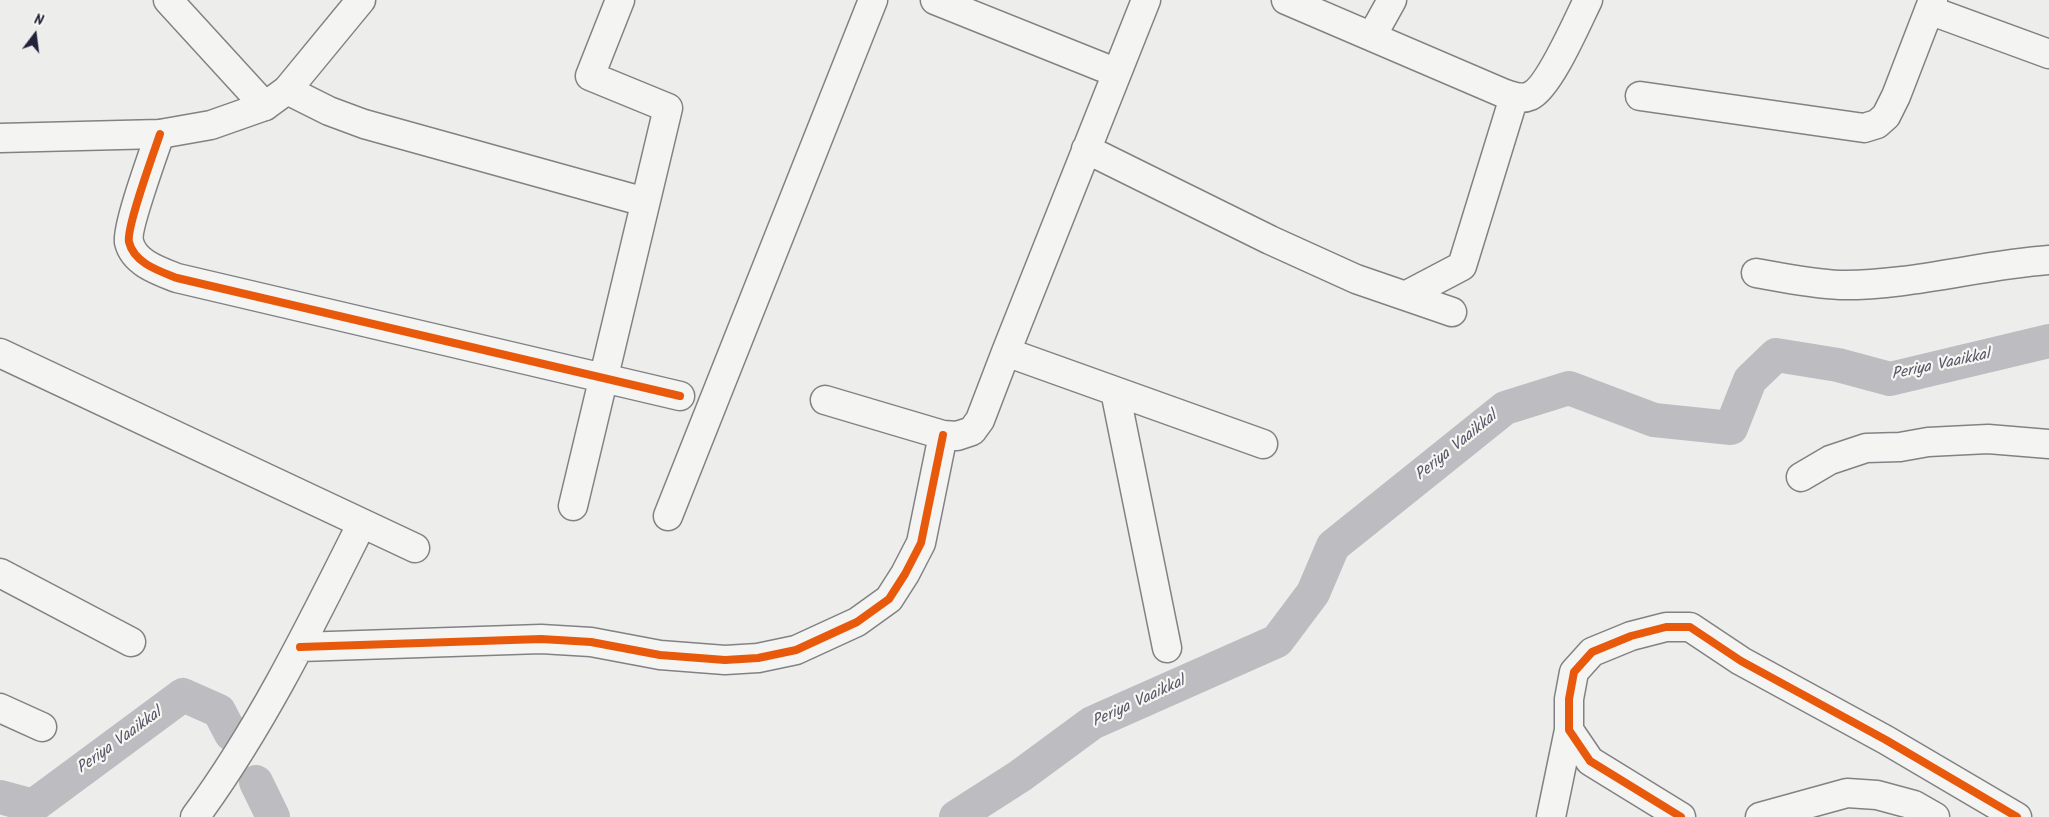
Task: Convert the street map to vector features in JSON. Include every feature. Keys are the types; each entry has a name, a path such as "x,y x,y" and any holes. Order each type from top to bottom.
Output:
{"street":[{"path":"168,0 265,106"},
{"path":"0,138 160,134 211,125 265,106 287,90 362,0"},
{"path":"573,506 668,108 590,76 620,0"},
{"path":"668,516 873,0"},
{"path":"935,0 1117,73"},
{"path":"824,400 943,435 958,436 972,431 980,420 1146,0"},
{"path":"1286,0 1514,97 1528,97 1539,90 1549,76 1588,0"},
{"path":"1372,36 1392,0"},
{"path":"1640,96 1864,128 1877,124 1886,116 1896,96 1931,5 2049,54"},
{"path":"287,90 329,111 364,124 645,202"},
{"path":"1405,296 1462,266 1514,97"},
{"path":"160,134 132,221 129,241 137,257 154,269 177,278 680,396"},
{"path":"1086,149 1279,244 1356,279 1452,312"},
{"path":"1756,273 1818,284 1842,285 1882,282 2049,260"},
{"path":"1006,352 1263,444"},
{"path":"0,353 415,548"},
{"path":"1115,391 1167,648"},
{"path":"300,647 541,639 591,642 660,655 725,660 758,658 796,650 858,622 889,599 921,543 943,435"},
{"path":"1801,478 1830,460 1866,448 1900,447 1928,442 1988,439 2049,444"},
{"path":"195,817 224,778 300,647 362,523"},
{"path":"0,573 131,642"},
{"path":"1551,817 1569,730 1569,699 1574,672 1592,652 1631,636 1666,627 1690,627 1741,662 1886,740 2017,817"},
{"path":"0,708 42,727"},
{"path":"1569,730 1590,762 1681,817"},
{"path":"1760,817 1847,793 1877,795 1914,805 1935,817"}],"waterway":[{"name":"Periya Vaaikkal","path":"956,817 1020,776 1092,723 1277,641 1313,593 1333,546 1505,408 1569,388 1654,420 1731,428 1750,380 1776,355 1838,365 1890,379 2049,341"},
{"name":"Periya Vaaikkal","path":"0,797 33,806 183,695 219,711 231,734"},
{"name":"Periya Vaaikkal","path":"256,782 273,817"}],"cycle path":[{"path":"160,134 136,206 129,234 129,242 136,256 155,269 177,278 680,396"},
{"path":"300,647 541,639 591,642 660,655 725,660 758,658 796,650 857,622 889,599 921,543 943,435"},
{"path":"1681,817 1590,761 1569,730 1569,699 1574,672 1592,652 1631,636 1666,627 1690,627 1741,661 1886,740 2017,817"}]}
